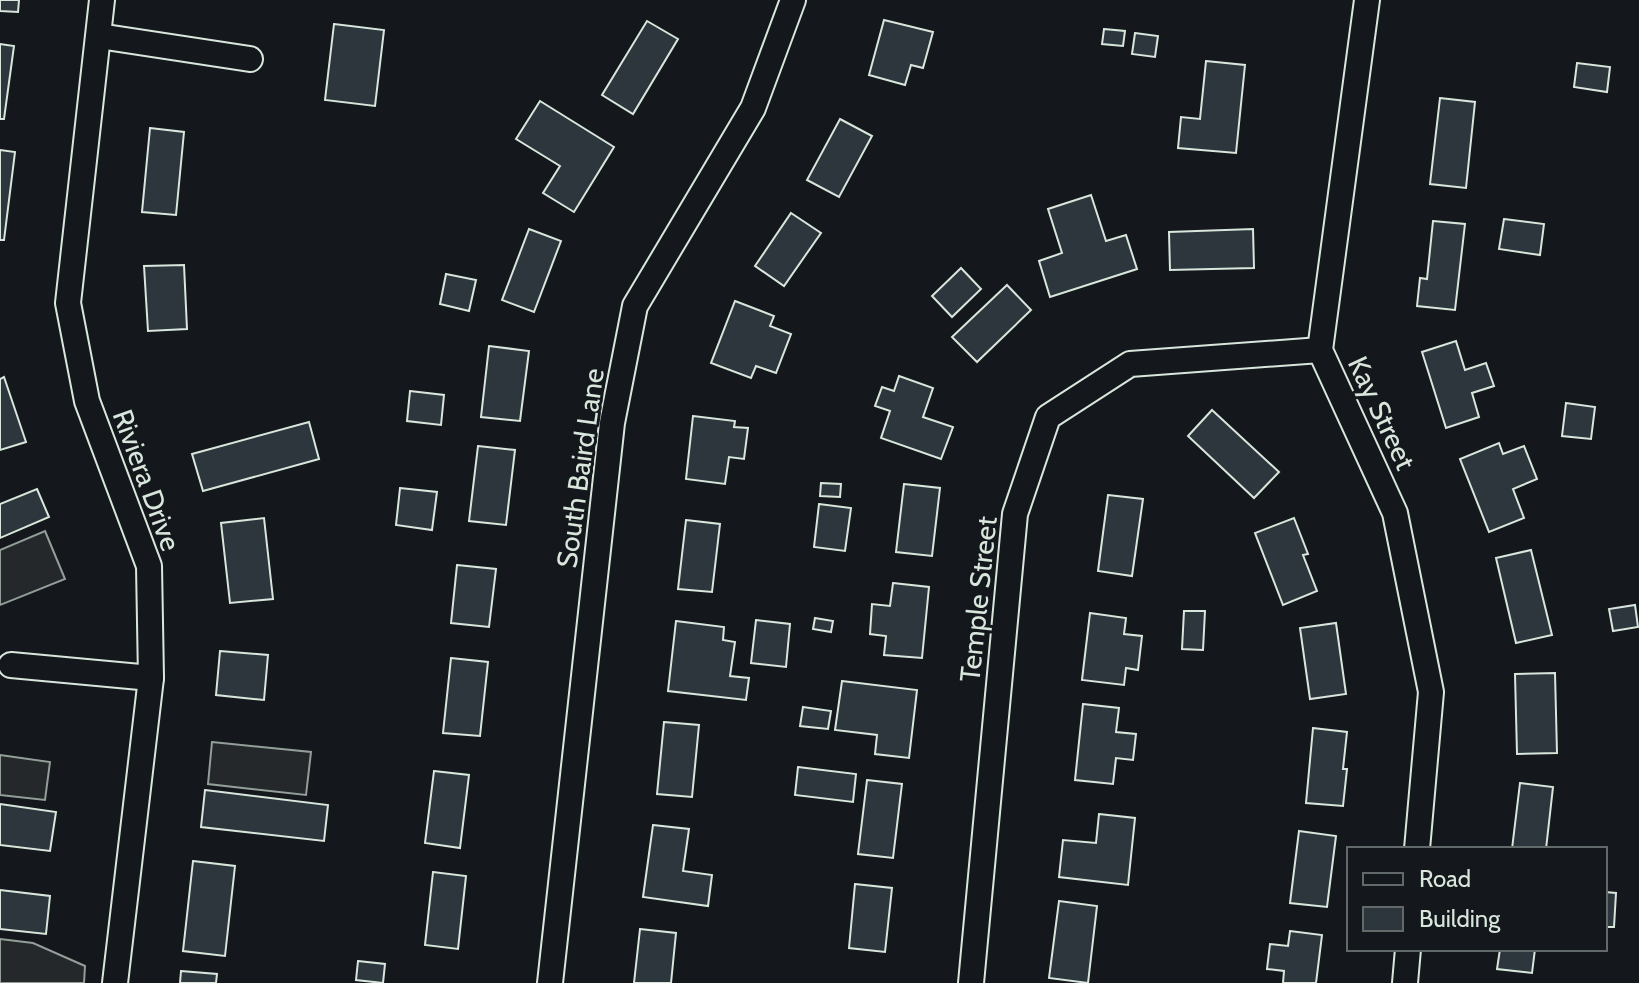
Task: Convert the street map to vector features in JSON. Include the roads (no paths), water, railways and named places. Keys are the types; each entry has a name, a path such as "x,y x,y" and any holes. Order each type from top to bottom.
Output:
{"street":[{"name":"Riviera Drive","path":"102,0 68,303 87,401 149,566 151,678 115,983"},
{"name":"South Baird Lane","path":"550,983 612,423 635,306 753,108 793,0"},
{"name":"Kay Street","path":"1367,0 1320,350 1395,513 1431,692 1417,847"},
{"path":"99,36 250,59"},
{"name":"Temple Street","path":"971,983 1015,514 1048,417 1130,364 1320,350"},
{"path":"11,665 151,678"},
{"path":"1405,983 1408,951"}]}
